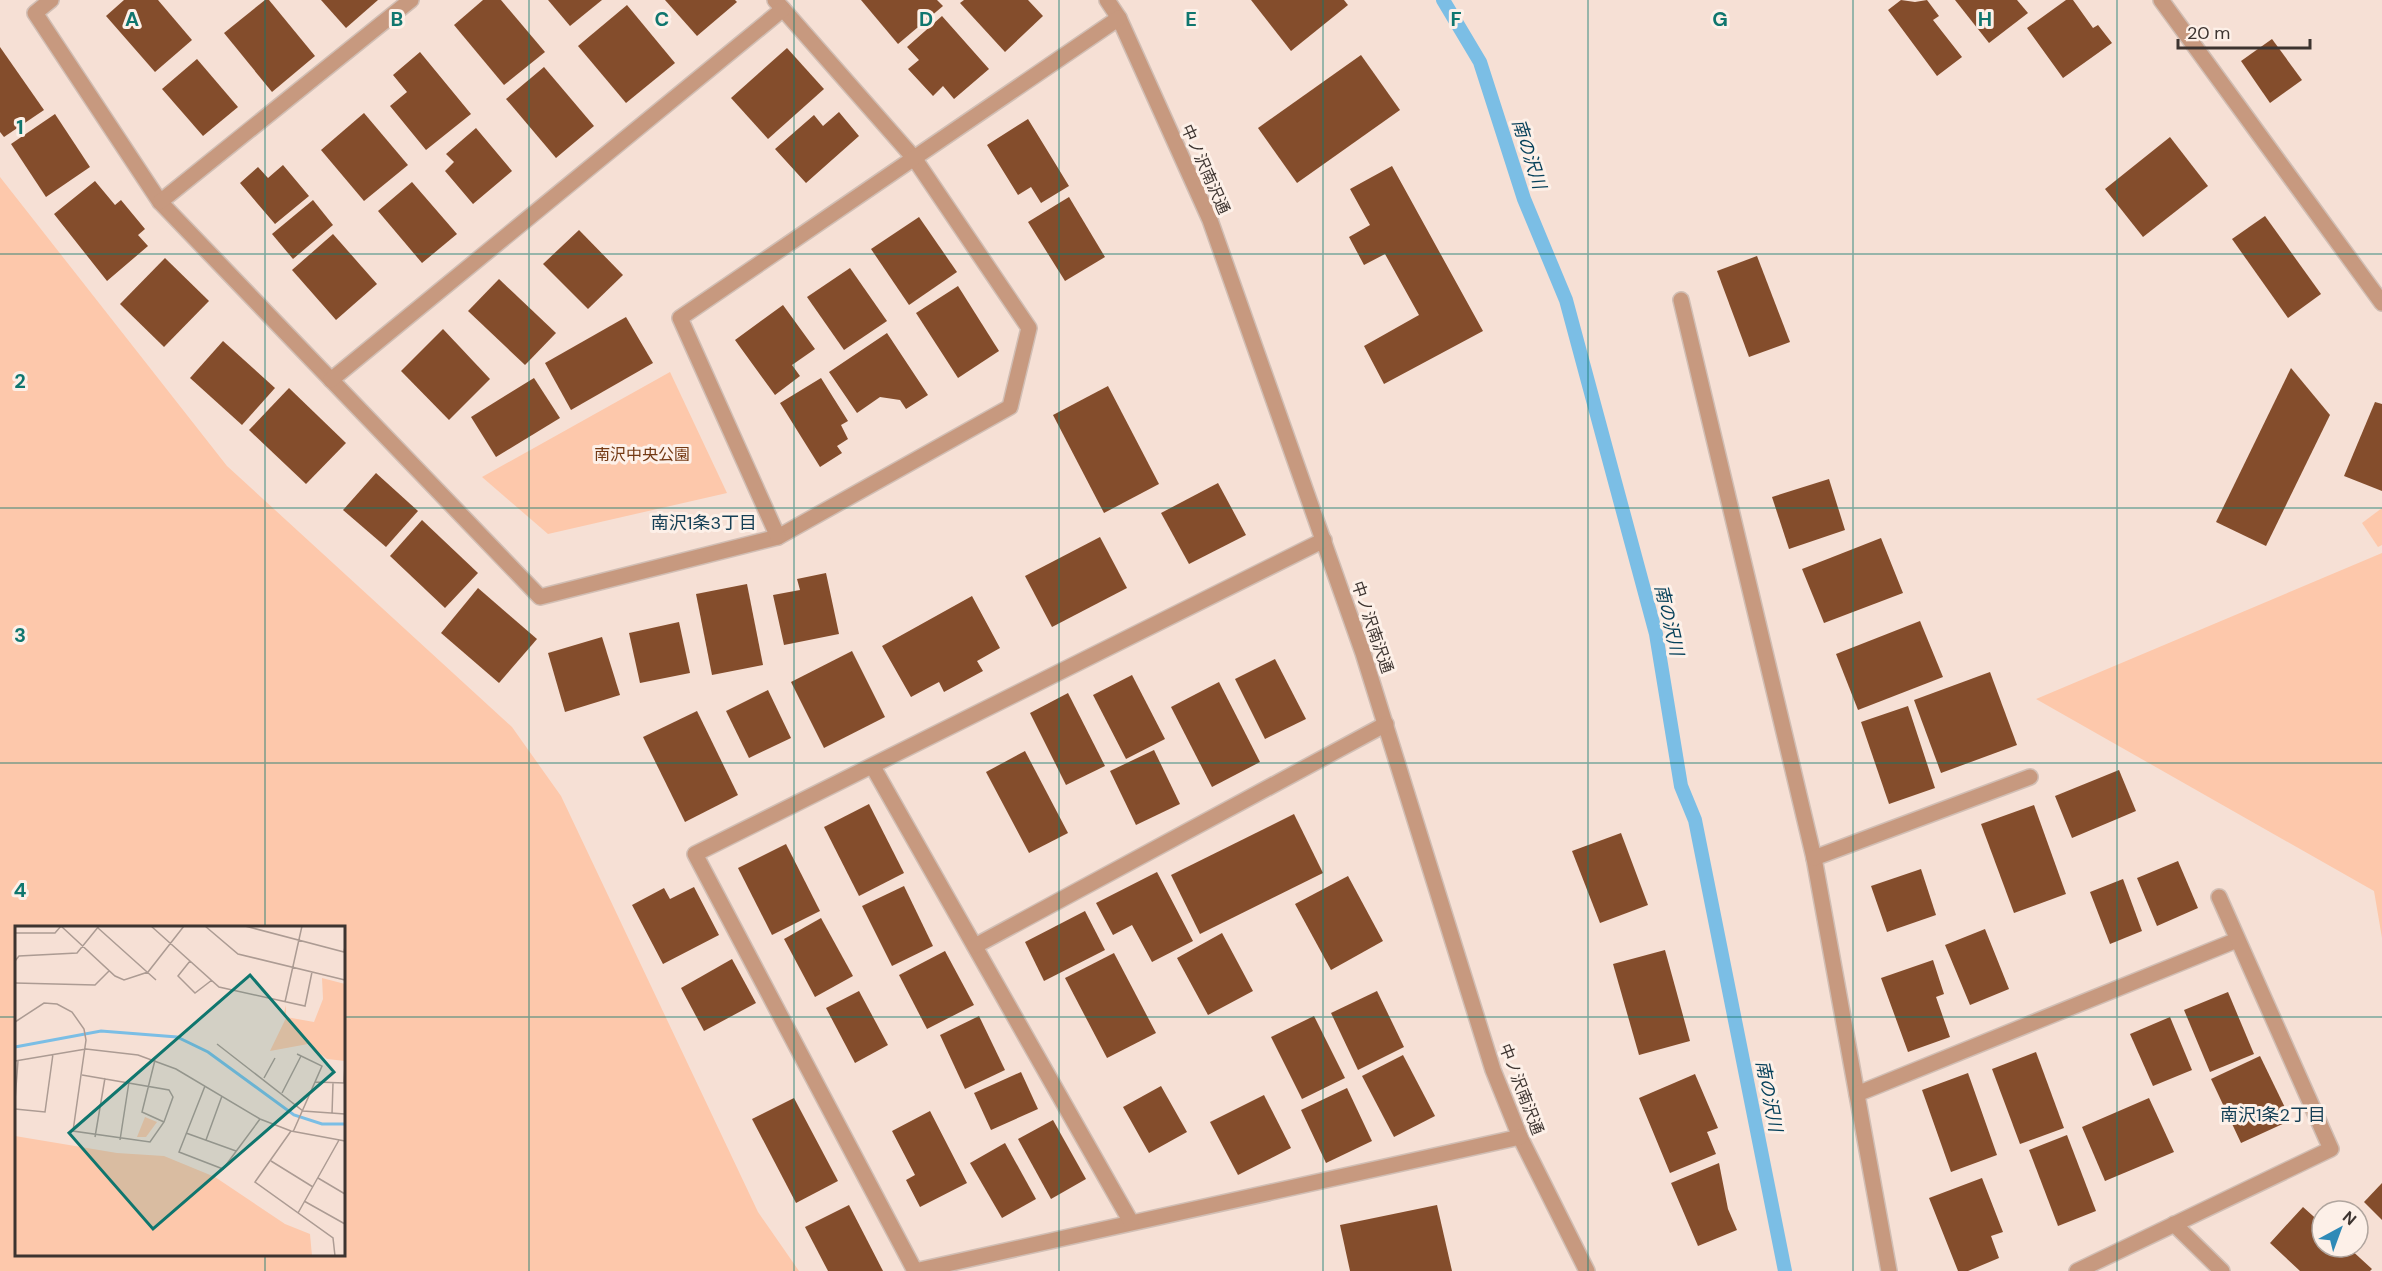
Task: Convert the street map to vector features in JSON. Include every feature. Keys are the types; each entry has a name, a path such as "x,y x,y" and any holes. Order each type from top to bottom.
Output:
{"street":[{"path":"51,0 35,13 160,202 331,380 540,597 778,537 1010,407 1029,328 914,158 779,4 331,380"},
{"path":"160,202 411,0"},
{"name":"中ノ沢南沢通","path":"1107,0 1119,18 1210,220 1324,540 1386,724 1493,1070 1520,1137 1587,1271"},
{"path":"2161,0 2382,303"},
{"path":"778,537 680,318 1119,18"},
{"path":"1681,300 1814,858 1889,1271"},
{"path":"1324,540 696,854 915,1271 1520,1137"},
{"path":"975,946 1386,724"},
{"path":"873,767 1131,1222"},
{"path":"1814,858 2030,777"},
{"path":"2077,1271 2331,1149 2219,897"},
{"path":"1857,1094 2237,940"},
{"path":"2174,1224 2222,1271"}],"green space":[{"path":"0,177 227,466 512,727 561,796 758,1212 799,1271 0,1271"},
{"name":"南沢中央公園","path":"670,372 727,493 548,534 482,477"},
{"path":"2382,508 2382,545 2378,547 2362,523"},
{"path":"2382,553 2382,938 2374,891 2036,699"}],"building":[{"path":"124,0 158,0 192,40 155,72 106,16"},
{"path":"265,0 269,0 315,56 272,92 224,33"},
{"path":"321,0 378,0 346,28"},
{"path":"483,0 501,0 545,52 504,85 454,25"},
{"path":"548,0 602,0 570,26"},
{"path":"665,0 735,0 737,2 697,36"},
{"path":"861,0 937,0 943,6 898,44"},
{"path":"964,0 1028,0 1043,16 1005,52 960,3"},
{"path":"1251,0 1344,0 1348,5 1291,51"},
{"path":"1901,0 1915,2 1927,0 1939,16 1933,20 1962,57 1937,76 1888,10"},
{"path":"1955,0 2017,0 2028,13 1989,43"},
{"path":"2066,0 2073,0 2093,28 2098,25 2112,43 2063,78 2027,28"},
{"path":"627,5 675,63 626,103 578,46"},
{"path":"942,16 989,69 954,99 943,86 933,96 908,69 919,60 907,47"},
{"path":"2272,39 2302,80 2270,103 2241,61"},
{"path":"0,47 44,110 4,137 0,132"},
{"path":"787,48 824,89 768,139 731,98"},
{"path":"420,52 471,114 426,150 390,106 407,92 393,75"},
{"path":"1361,55 1400,110 1297,183 1258,128"},
{"path":"197,59 238,107 203,136 162,89"},
{"path":"544,67 594,126 556,158 506,99"},
{"path":"839,112 859,136 806,183 775,149 814,115 823,126"},
{"path":"364,113 408,165 364,201 321,150"},
{"path":"55,114 90,167 46,197 11,144"},
{"path":"1028,119 1069,186 1041,203 1031,187 1018,195 987,145"},
{"path":"476,128 512,171 473,204 445,171 454,162 446,154"},
{"path":"2170,137 2208,186 2143,237 2105,189"},
{"path":"283,165 309,196 275,224 240,183 258,167 268,178"},
{"path":"1392,166 1483,331 1384,384 1364,346 1419,315 1385,254 1364,265 1349,237 1370,225 1350,189"},
{"path":"95,181 115,205 121,200 145,229 138,235 148,246 107,281 54,214"},
{"path":"412,182 457,234 422,263 378,211"},
{"path":"1069,197 1105,257 1065,281 1028,222"},
{"path":"313,200 333,225 293,259 272,234"},
{"path":"2265,216 2321,294 2288,318 2232,239"},
{"path":"919,217 957,272 909,305 871,249"},
{"path":"579,230 623,275 588,309 543,264"},
{"path":"333,234 377,284 336,320 292,270"},
{"path":"1757,256 1790,342 1749,357 1717,271"},
{"path":"165,258 209,301 164,347 120,304"},
{"path":"850,268 887,321 844,350 807,297"},
{"path":"499,279 556,333 525,365 468,311"},
{"path":"958,286 999,351 958,378 916,313"},
{"path":"783,305 815,349 792,365 800,376 775,395 735,340"},
{"path":"626,317 653,363 571,410 545,363"},
{"path":"443,329 490,379 449,420 401,371"},
{"path":"887,333 928,395 906,409 900,400 880,397 857,413 829,372"},
{"path":"223,341 275,388 242,425 190,378"},
{"path":"2291,368 2330,415 2266,546 2216,522"},
{"path":"534,378 560,418 496,457 471,417"},
{"path":"821,378 848,421 841,425 848,439 837,446 842,453 820,467 780,403"},
{"path":"1108,386 1159,484 1104,513 1053,415"},
{"path":"289,388 346,443 306,484 249,430"},
{"path":"2375,402 2382,404 2382,491 2344,476"},
{"path":"376,473 418,511 386,547 343,510"},
{"path":"1829,479 1845,530 1789,549 1772,497"},
{"path":"1218,483 1246,535 1189,564 1161,513"},
{"path":"422,520 478,573 445,608 390,556"},
{"path":"1100,537 1127,588 1052,627 1025,576"},
{"path":"1881,538 1903,593 1824,623 1802,569"},
{"path":"826,573 839,634 784,645 773,595 800,590 797,579"},
{"path":"747,584 763,665 712,675 696,594"},
{"path":"478,588 537,639 499,683 441,633"},
{"path":"972,596 1000,648 977,661 983,671 944,692 939,682 911,697 882,646"},
{"path":"1920,621 1943,677 1858,710 1836,654"},
{"path":"679,622 690,673 640,683 629,633"},
{"path":"602,637 620,695 565,712 548,653"},
{"path":"852,651 885,717 824,748 791,682"},
{"path":"1275,659 1306,719 1265,739 1235,679"},
{"path":"1990,672 2017,745 1941,773 1914,700"},
{"path":"1132,675 1165,739 1126,759 1093,695"},
{"path":"1219,682 1260,762 1212,787 1171,707"},
{"path":"768,690 791,738 749,758 726,711"},
{"path":"1068,693 1105,766 1066,785 1030,713"},
{"path":"1908,706 1935,788 1889,804 1861,722"},
{"path":"697,711 738,795 685,822 643,737"},
{"path":"1154,750 1180,804 1136,825 1110,771"},
{"path":"1025,751 1068,833 1029,853 986,772"},
{"path":"2119,770 2136,811 2072,838 2055,796"},
{"path":"869,804 904,873 859,896 824,827"},
{"path":"2034,805 2066,894 2014,913 1981,824"},
{"path":"1294,814 1323,873 1200,934 1171,875"},
{"path":"1621,833 1648,905 1600,923 1572,851"},
{"path":"786,844 820,911 772,935 738,868"},
{"path":"2178,861 2198,908 2157,926 2137,878"},
{"path":"1921,869 1936,915 1887,932 1871,886"},
{"path":"1157,872 1193,941 1152,962 1132,925 1113,935 1096,903"},
{"path":"1348,876 1383,941 1331,970 1295,904"},
{"path":"2123,879 2142,931 2110,944 2090,892"},
{"path":"904,886 933,946 892,966 862,906"},
{"path":"694,887 719,935 663,964 632,905 664,888 670,899"},
{"path":"1085,911 1105,950 1044,981 1025,942"},
{"path":"821,918 853,976 815,997 784,939"},
{"path":"1985,929 2009,989 1970,1005 1945,945"},
{"path":"1222,933 1253,991 1208,1015 1177,958"},
{"path":"1665,950 1690,1041 1639,1055 1613,964"},
{"path":"945,951 974,1005 927,1029 899,975"},
{"path":"1114,953 1156,1033 1107,1058 1065,978"},
{"path":"732,959 756,1003 704,1031 681,988"},
{"path":"1933,960 1944,994 1936,997 1950,1037 1908,1052 1881,978"},
{"path":"859,991 888,1045 855,1063 826,1008"},
{"path":"1377,991 1404,1047 1358,1070 1331,1013"},
{"path":"2228,992 2254,1054 2210,1072 2184,1010"},
{"path":"979,1016 1005,1070 965,1089 940,1035"},
{"path":"1314,1016 1345,1078 1302,1099 1271,1037"},
{"path":"2170,1017 2192,1070 2153,1086 2130,1034"},
{"path":"2036,1052 2064,1128 2020,1144 1992,1069"},
{"path":"1403,1055 1435,1116 1394,1137 1362,1076"},
{"path":"2260,1056 2291,1120 2241,1143 2211,1079"},
{"path":"1021,1072 1038,1109 991,1130 974,1093"},
{"path":"1968,1073 1997,1155 1951,1172 1922,1090"},
{"path":"1695,1074 1718,1128 1707,1132 1716,1154 1670,1173 1639,1098"},
{"path":"1161,1086 1187,1132 1149,1153 1123,1107"},
{"path":"1347,1088 1372,1141 1326,1163 1301,1110"},
{"path":"1264,1095 1291,1148 1238,1175 1210,1122"},
{"path":"794,1098 838,1181 796,1203 752,1119"},
{"path":"2149,1098 2174,1152 2105,1181 2082,1127"},
{"path":"930,1111 967,1183 920,1207 906,1180 915,1175 892,1131"},
{"path":"1053,1120 1086,1179 1051,1199 1018,1139"},
{"path":"2067,1135 2096,1211 2058,1226 2029,1150"},
{"path":"1005,1143 1036,1199 1002,1218 970,1163"},
{"path":"1719,1163 1728,1209 1737,1230 1698,1246 1671,1183"},
{"path":"1982,1178 2003,1232 1991,1236 1999,1258 1968,1271 1958,1271 1929,1198"},
{"path":"2382,1183 2382,1220 2370,1208 2370,1199 2367,1199"},
{"path":"849,1205 883,1271 828,1271 805,1227"},
{"path":"1437,1205 1452,1271 1350,1271 1340,1225"},
{"path":"2303,1207 2310,1213 2310,1259 2361,1259 2372,1269 2370,1271 2300,1271 2270,1243"}],"waterway":[{"name":"南の沢川","path":"1443,0 1480,62 1524,199 1566,300 1656,634 1681,786 1695,820 1785,1271"}],"district":[{"name":"南沢1条3丁目","path":"704,523"},
{"name":"南沢1条2丁目","path":"2273,1115"}]}
